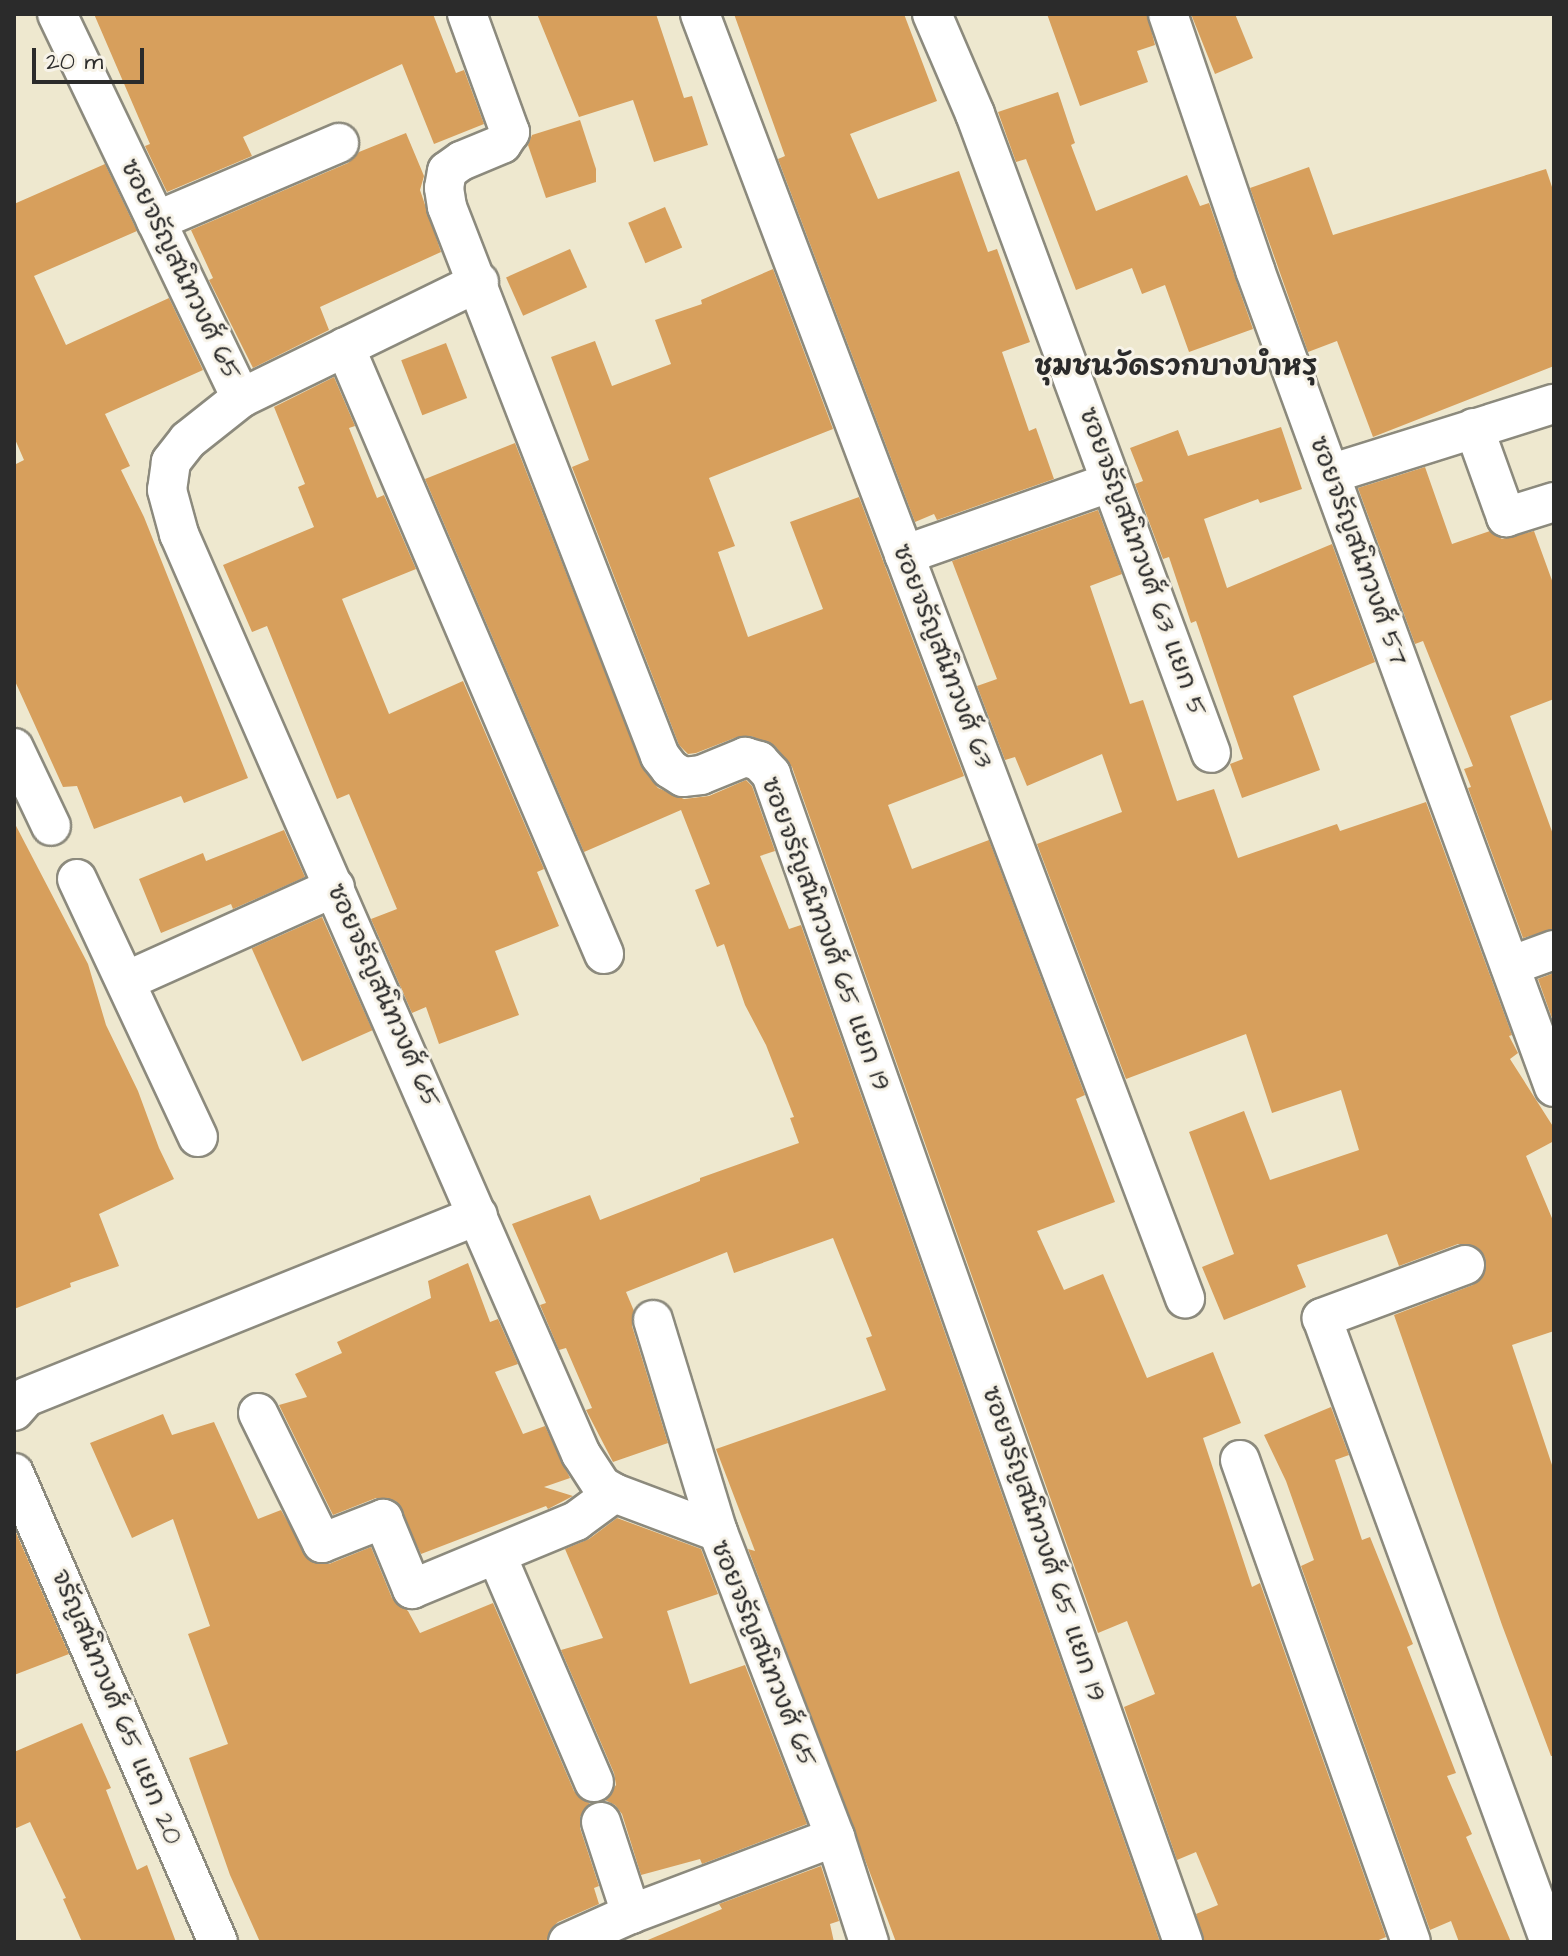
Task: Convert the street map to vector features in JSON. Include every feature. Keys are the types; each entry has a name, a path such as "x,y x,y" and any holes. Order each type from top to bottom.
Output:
{"street":[{"name":"ซอยจรัญสนิทวงศ์ 65","path":"57,14 241,398 188,440 171,462 167,490 179,534 581,1454 602,1486 614,1493 718,1532 835,1837 869,1942"},
{"path":"241,398 479,282 447,207 444,188 447,171 461,161 502,144 510,132 467,14"},
{"name":"ซอยจรัญสนิทวงศ์ 63","path":"700,14 1185,1298"},
{"name":"ซอยจรัญสนิทวงศ์ 63 แยก 5","path":"932,14 975,114 1211,753"},
{"name":"ซอยจรัญสนิทวงศ์ 57","path":"1168,14 1255,270 1554,1087"},
{"path":"156,221 339,143"},
{"name":"ซอยจรัญสนิทวงศ์ 65 แยก 19","path":"479,282 660,756 670,769 683,777 701,775 745,757 759,761 771,774 1183,1942"},
{"path":"345,347 604,954"},
{"path":"1330,474 1554,404"},
{"path":"1474,428 1506,517 1554,502"},
{"path":"904,555 1111,482"},
{"path":"14,748 51,826"},
{"path":"77,879 198,1137"},
{"path":"126,981 335,887"},
{"path":"1510,966 1554,950"},
{"path":"14,1411 26,1397 478,1215"},
{"path":"1465,1265 1322,1318 1550,1942"},
{"path":"653,1320 718,1532"},
{"path":"258,1413 322,1543 383,1519 412,1589 576,1521 614,1493"},
{"path":"1240,1460 1411,1942"},
{"name":"จรัญสนิทวงศ์ 65 แยก 20","path":"14,1473 218,1942"},
{"path":"497,1556 594,1782"},
{"path":"601,1822 631,1914"},
{"path":"568,1942 631,1914 835,1837"}],"building":[{"path":"94,14 433,14 456,73 464,70 484,124 434,144 402,64 243,137 252,156 167,192 145,146 150,144"},
{"path":"537,14 656,14 684,98 692,96 708,145 654,162 633,100 579,117"},
{"path":"734,14 904,14 937,101 850,134 878,199 959,171 988,252 997,249 1030,342 1002,352 1029,431 1036,428 1054,479 937,520 934,514 915,522 778,159 785,156"},
{"path":"1047,14 1147,14 1155,45 1137,51 1148,82 1080,106"},
{"path":"1191,14 1235,14 1253,58 1215,74"},
{"path":"1058,92 1075,143 1071,145 1096,211 1187,175 1200,206 1209,203 1253,329 1189,352 1165,285 1142,294 1132,268 1076,290 1026,159 1016,162 998,112"},
{"path":"580,120 596,169 596,182 546,198 528,145 532,135"},
{"path":"406,133 424,176 420,190 441,252 320,307 329,330 253,368 209,280 213,278 191,230 348,163 359,152"},
{"path":"105,164 137,231 34,276 66,345 169,298 203,370 105,414 130,466 121,470 144,517 248,778 184,803 181,796 94,829 77,786 63,787 14,679 14,465 24,460 14,437 14,204"},
{"path":"1309,167 1333,235 1546,169 1554,193 1554,366 1373,437 1337,341 1308,352 1250,188"},
{"path":"665,207 682,248 645,263 628,223"},
{"path":"570,249 587,287 523,316 506,277"},
{"path":"773,269 833,429 709,478 735,546 718,552 748,637 823,609 790,522 859,497 964,776 888,805 912,869 989,840 1085,1095 1076,1099 1115,1202 1037,1231 1064,1290 1103,1274 1147,1378 1213,1352 1241,1423 1203,1438 1252,1587 1260,1583 1386,1937 1374,1942 1204,1942 1196,1914 1218,1905 1196,1852 1177,1860 1124,1707 1155,1694 1127,1621 1098,1633 792,767 775,746 751,736 737,737 688,754 679,745 572,467 589,460 551,357 595,341 612,386 671,364 655,320 702,304 701,300"},
{"path":"446,343 467,398 422,415 401,360"},
{"path":"334,377 355,426 349,428 377,498 384,495 416,569 342,599 389,714 463,681 544,869 537,872 559,926 495,951 519,1015 439,1044 426,1007 412,1013 371,919 397,909 349,794 337,799 267,626 252,632 223,565 314,527 298,487 305,484 274,407"},
{"path":"1281,427 1302,489 1260,503 1258,499 1204,519 1227,588 1332,544 1375,662 1293,696 1320,770 1242,798 1230,764 1243,759 1196,621 1191,623 1169,557 1163,559 1135,484 1143,481 1130,448 1178,430 1188,456"},
{"path":"515,443 643,769 658,788 684,799 709,796 746,780 752,786 775,851 760,856 789,929 801,925 1160,1942 896,1942 748,1549 755,1551 716,1449 886,1390 866,1338 872,1336 833,1238 734,1273 727,1252 626,1292 634,1311 632,1326 668,1443 613,1462 586,1410 592,1408 566,1348 559,1350 540,1305 546,1303 512,1224 590,1195 600,1220 700,1181 700,1178 799,1143 790,1118 794,1117 766,1045 745,1005 724,944 717,947 695,890 710,884 681,810 584,852 425,479"},
{"path":"1425,467 1452,544 1490,531 1502,539 1534,531 1554,586 1554,699 1510,716 1554,837 1554,929 1523,938 1468,788 1471,787 1464,769 1473,766 1423,641 1415,644 1358,488"},
{"path":"1098,510 1122,574 1090,586 1130,704 1143,700 1177,801 1214,789 1238,858 1337,824 1340,831 1426,802 1512,1035 1509,1036 1518,1053 1510,1059 1554,1128 1554,1141 1526,1156 1554,1223 1554,1331 1512,1345 1554,1471 1554,1756 1551,1756 1502,1625 1394,1315 1473,1285 1486,1269 1485,1257 1478,1248 1458,1244 1399,1266 1387,1234 1297,1265 1306,1287 1224,1320 1202,1267 1234,1254 1189,1132 1244,1111 1270,1180 1359,1150 1341,1090 1272,1113 1246,1034 1126,1079 1037,844 1122,812 1102,754 1027,786 1015,757 1005,760 977,686 997,679 952,561"},
{"path":"14,822 88,964 106,1025 138,1091 174,1179 99,1214 119,1266 70,1283 71,1287 14,1309"},
{"path":"284,830 305,877 233,909 231,904 161,933 139,879 203,853 206,861"},
{"path":"322,917 372,1030 302,1062 252,948"},
{"path":"1554,973 1554,1021 1553,1021 1538,979"},
{"path":"468,1263 490,1322 498,1319 518,1364 495,1372 523,1434 545,1426 570,1478 544,1487 573,1496 548,1509 546,1506 421,1554 396,1501 376,1498 333,1515 279,1405 307,1397 295,1374 342,1353 337,1342 431,1298 428,1281"},
{"path":"1331,1407 1349,1455 1335,1460 1362,1540 1370,1537 1413,1644 1407,1647 1456,1773 1447,1776 1472,1834 1466,1837 1511,1942 1459,1942 1451,1921 1430,1930 1301,1566 1314,1560 1286,1481 1264,1435"},
{"path":"163,1414 172,1435 214,1422 258,1519 281,1510 310,1561 329,1564 371,1547 392,1598 408,1611 420,1633 493,1603 574,1791 590,1804 580,1817 580,1828 599,1886 594,1888 599,1904 558,1922 550,1930 546,1942 260,1942 230,1875 189,1758 228,1744 188,1634 210,1626 173,1519 132,1538 90,1443"},
{"path":"617,1518 701,1549 718,1594 667,1611 690,1684 745,1665 807,1824 702,1864 700,1859 641,1875 622,1814 615,1805 605,1800 616,1785 614,1773 561,1650 603,1638 565,1549 589,1539"},
{"path":"14,1528 69,1654 14,1675"},
{"path":"82,1723 111,1788 106,1790 137,1870 147,1865 176,1942 82,1942 63,1899 66,1898 30,1822 14,1829 14,1752"},
{"path":"821,1866 839,1921 830,1924 834,1942 643,1942 722,1909 719,1904"}],"district":[{"name":"ชุมชนวัดรวกบางบำหรุ","path":"1176,367"}]}
